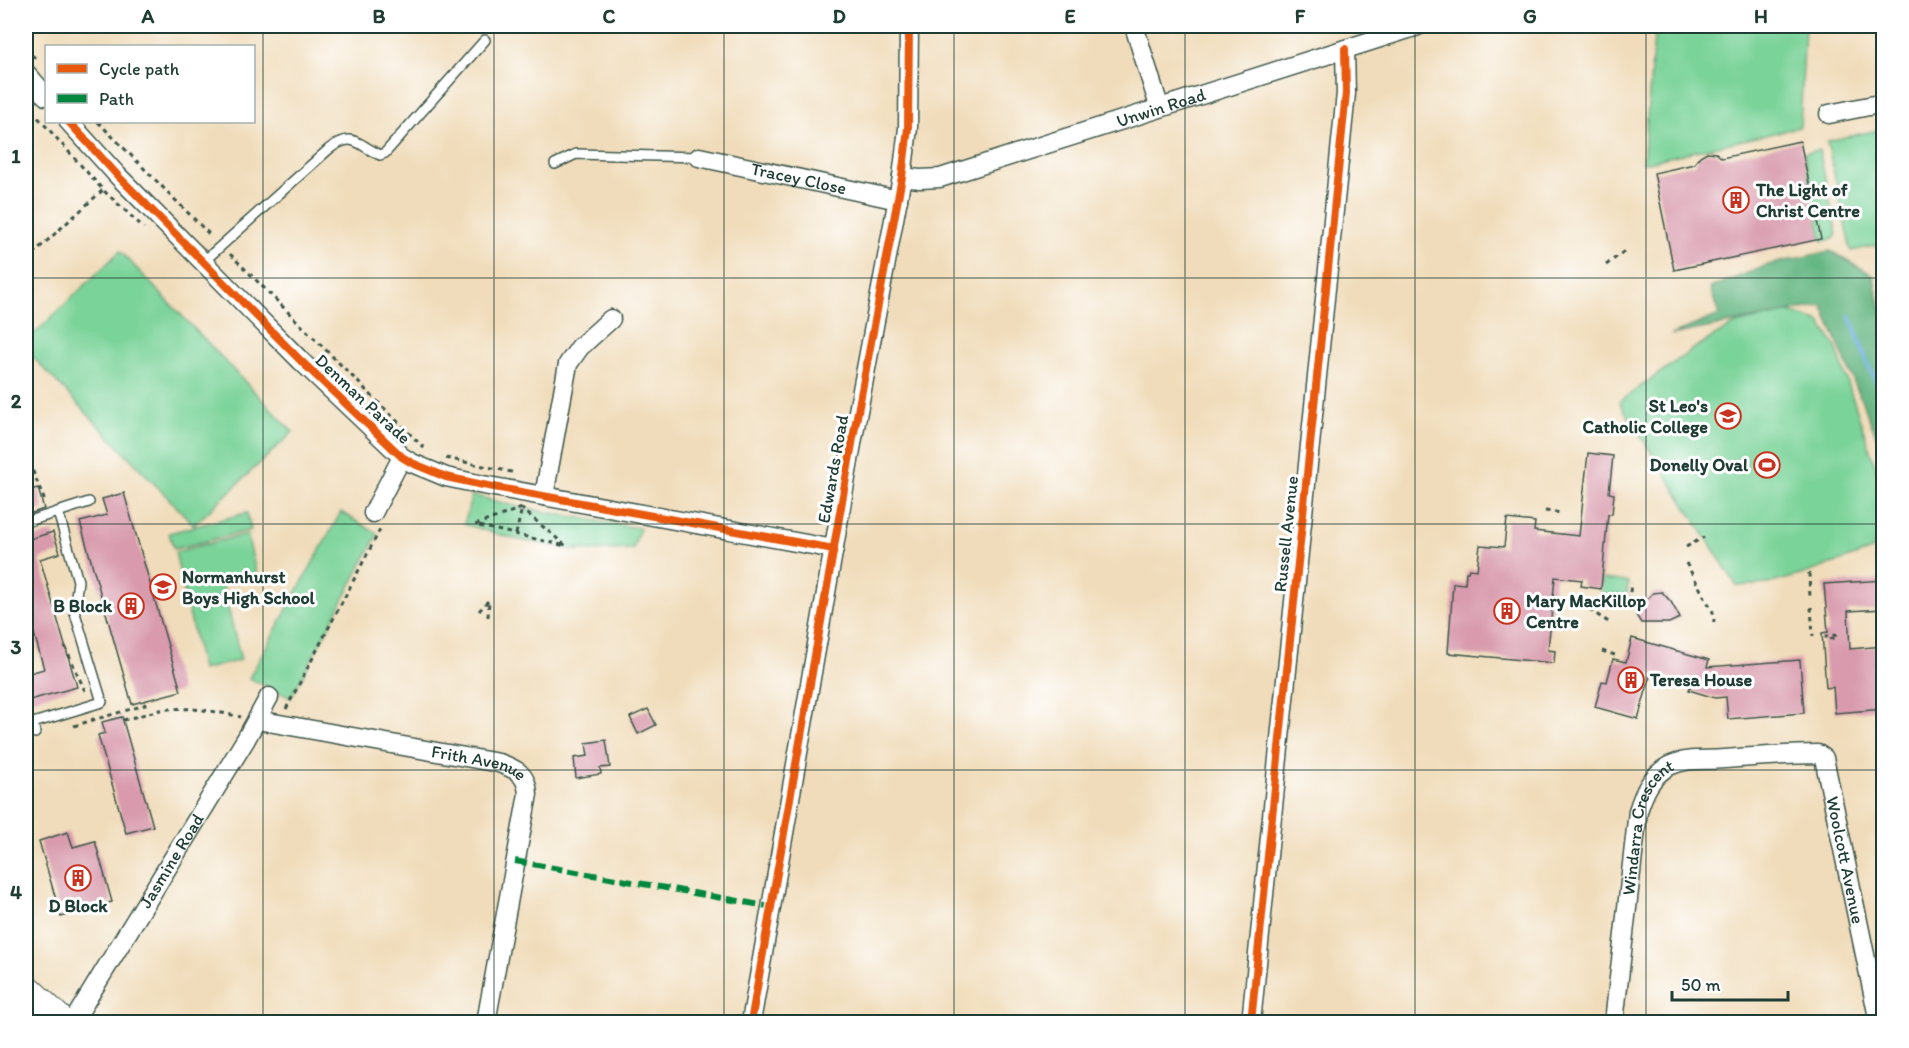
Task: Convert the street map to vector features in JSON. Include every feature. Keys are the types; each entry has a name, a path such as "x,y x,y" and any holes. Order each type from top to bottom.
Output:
{"highway":[{"path":"26,991 59,1023"}],"street":[{"name":"Edwards Road","path":"751,1023 853,438 902,177 908,128 909,26"},
{"path":"1134,26 1160,106"},
{"name":"Unwin Road","path":"902,177 940,178 1160,106 1418,26"},
{"name":"Russell Avenue","path":"1251,1023 1346,93 1345,49"},
{"path":"26,73 45,95"},
{"path":"1829,114 1884,103"},
{"name":"Denman Parade","path":"70,123 118,176 301,361 412,464 446,477 834,549"},
{"name":"Tracey Close","path":"699,157 898,200"},
{"path":"544,496 568,364 580,347 611,319"},
{"path":"378,518 402,457"},
{"name":"Jasmine Road","path":"73,1023 269,698"},
{"name":"Frith Avenue","path":"257,720 499,764 515,769 522,776 527,784 528,794 486,1023"},
{"name":"Windarra Crescent","path":"1614,1023 1638,811 1644,792 1652,780 1667,767 1693,759 1714,760 1818,754 1824,758 1826,766"},
{"name":"Woolcott Avenue","path":"1826,766 1879,1023"}],"lane":[{"path":"203,262 329,149 344,139 352,139 380,155 385,153 485,40"},
{"path":"555,164 576,154 699,157"},
{"path":"26,522 89,502"},
{"path":"35,733 33,723 102,702 74,610 78,581 54,513"}],"path":[{"path":"99,123 431,455"},
{"path":"26,260 118,176"},
{"path":"1606,264 1627,249"},
{"path":"26,454 54,513"},
{"path":"442,457 519,473"},
{"path":"516,534 522,508"},
{"path":"522,508 566,546 475,525 522,508"},
{"path":"1545,512 1562,513"},
{"path":"278,724 378,518"},
{"path":"1686,547 1704,537"},
{"path":"1686,563 1713,612 1714,622"},
{"path":"1809,573 1810,599"},
{"path":"1629,601 1631,583"},
{"path":"479,611 489,600 488,616"},
{"path":"1575,600 1610,623"},
{"path":"1811,607 1813,636"},
{"path":"1602,651 1618,656"},
{"path":"123,720 161,710 182,709 218,712 257,720"},
{"path":"74,726 93,720"}],"green space":[{"path":"1655,26 1805,26 1800,127 1643,163"},
{"path":"1883,129 1883,244 1851,251 1827,141"},
{"path":"1819,150 1837,234 1834,239 1822,241 1804,153"},
{"path":"120,251 293,432 194,525 26,350 26,342"},
{"path":"1830,251 1873,275 1883,317 1883,452 1822,305 1671,335 1719,315 1710,288 1768,265"},
{"name":"Donelly Oval","path":"1790,312 1820,322 1836,347 1883,490 1883,523 1872,550 1768,584 1737,586 1619,402 1696,347 1735,324"},
{"path":"472,495 522,508 640,528 633,549 589,551 576,548 580,551 514,539 464,524"},
{"path":"341,512 378,534 291,698 249,678"},
{"path":"247,513 251,530 174,549 169,533"},
{"path":"247,534 257,576 222,584 241,660 202,670 175,552"},
{"path":"1602,579 1628,582 1627,596 1600,593"}],"building":[{"name":"The Light of Christ Centre","path":"1800,141 1821,239 1674,270 1654,173 1694,164 1700,156 1707,152 1716,153 1722,158"},
{"name":"Mary MacKillop Centre","path":"1588,453 1613,456 1609,493 1614,494 1612,514 1608,514 1601,589 1581,586 1582,580 1555,577 1548,650 1555,651 1554,663 1448,653 1453,583 1465,584 1466,572 1469,569 1477,570 1480,545 1504,547 1507,519 1535,522 1534,531 1579,536"},
{"path":"38,488 44,509 26,515 26,491"},
{"name":"B Block","path":"124,493 181,691 132,704 80,522 107,515 102,499"},
{"path":"53,532 60,553 40,559 77,687 26,701 26,674 44,669 26,605 26,540"},
{"path":"1884,580 1884,609 1848,611 1850,649 1884,646 1884,709 1835,713 1833,687 1826,688 1822,633 1828,632 1824,584"},
{"path":"1662,592 1680,618 1669,623 1641,623 1636,615 1639,607 1653,593"},
{"path":"1632,638 1709,660 1707,667 1800,660 1804,713 1728,719 1726,697 1715,698 1689,690 1691,684 1651,673 1638,719 1595,707 1602,681 1607,682 1613,659 1626,662"},
{"path":"648,709 656,725 638,734 630,717"},
{"path":"122,717 153,826 126,833 98,735 105,733 102,722"},
{"path":"606,740 610,767 600,768 601,774 576,778 574,758 588,756 586,743"},
{"name":"D Block","path":"68,832 73,847 95,841 112,902 61,917 39,841"}],"waterway":[{"path":"1850,316 1869,367 1884,398"}],"marked path":[{"path":"515,861 772,907"}],"cycle path":[{"path":"751,1022 853,438 902,177 908,128 909,26"},
{"path":"1251,1022 1346,93 1345,49"},
{"path":"70,123 118,176 301,361 402,457 412,463 446,477 483,485 834,549"}],"place":[{"name":"The Light of Christ Centre","path":"1736,200"},
{"name":"St Leo's Catholic College","path":"1728,416"},
{"name":"Donelly Oval","path":"1767,465"},
{"name":"Normanhurst Boys High School","path":"163,587"},
{"name":"B Block","path":"131,606"},
{"name":"Mary MacKillop Centre","path":"1507,611"},
{"name":"Teresa House","path":"1631,680"},
{"name":"D Block","path":"78,878"}]}
